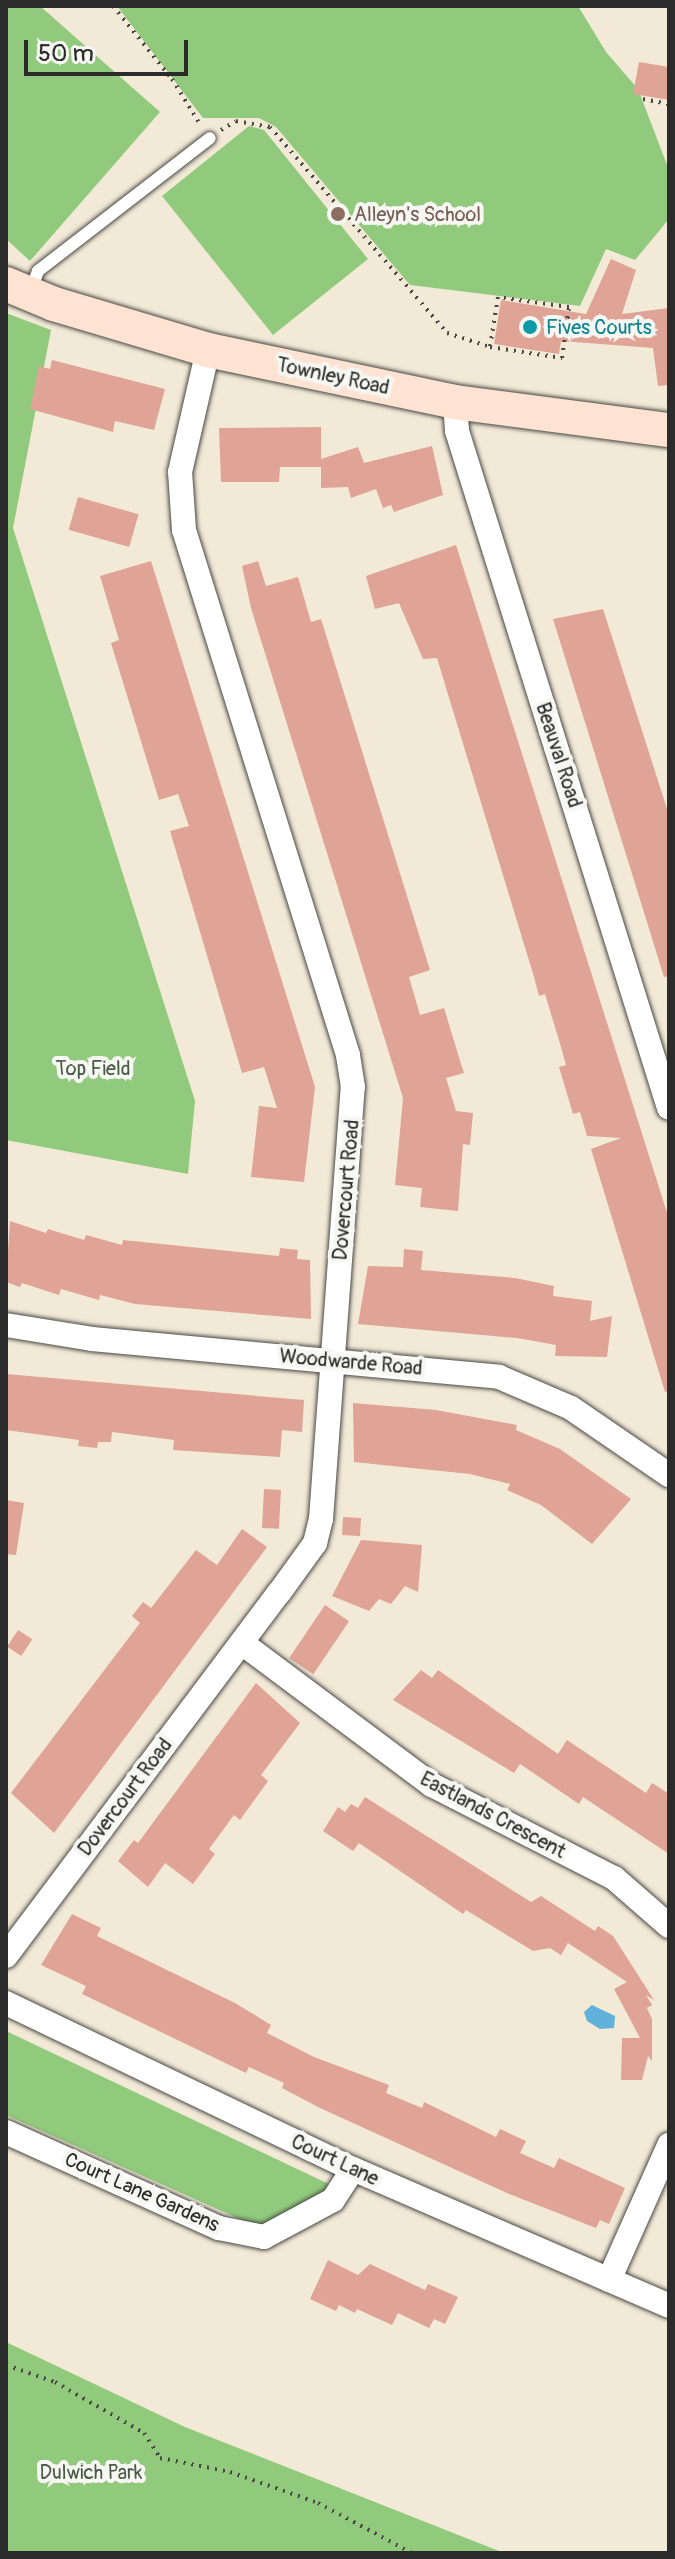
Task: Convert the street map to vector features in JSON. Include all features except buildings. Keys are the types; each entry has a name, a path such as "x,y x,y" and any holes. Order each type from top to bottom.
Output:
{"street":[{"name":"Townley Road","path":"18,289 208,350 455,402 669,430"},
{"name":"Dovercourt Road","path":"6,1956 242,1643 319,1533 353,1104 351,1071 184,530 180,472 208,350"},
{"name":"Beauval Road","path":"455,402 457,431 669,1108"},
{"name":"Woodwarde Road","path":"6,1325 92,1339 331,1360 516,1382 595,1421 669,1475"},
{"name":"Eastlands Crescent","path":"242,1643 432,1785 614,1878 669,1926"},
{"name":"Court Lane","path":"6,2003 353,2169 669,2306"},
{"name":"Court Lane Gardens","path":"6,2132 219,2228 264,2237 333,2200 353,2169"},
{"path":"609,2280 669,2145"}],"lane":[{"path":"18,289 210,138"}],"path":[{"path":"113,6 172,79 210,138 236,121 256,120 270,127 447,333 490,347 562,358 569,307 498,297 490,347"},
{"path":"643,99 669,104"},
{"path":"6,2365 55,2382 144,2433 160,2458 230,2472 318,2503 412,2553"}],"green space":[{"path":"6,6 40,6 160,112 30,261 6,239"},
{"path":"117,6 578,6 606,52 638,89 669,170 669,219 635,260 606,249 580,306 410,285 276,127 259,118 203,118"},
{"path":"249,126 264,130 368,259 273,335 162,196"},
{"name":"Top Field","path":"6,313 51,330 13,528 195,1101 188,1174 6,1140"},
{"path":"6,2031 333,2186 280,2224 251,2224 6,2115"},
{"name":"Dulwich Park","path":"6,2342 185,2427 504,2553 6,2553"}],"water":[{"path":"592,2005 615,2016 614,2028 600,2029 587,2021 584,2012"}],"place":[{"name":"Alleyn's School","path":"338,214"},
{"name":"Fives Courts","path":"530,327"}]}
